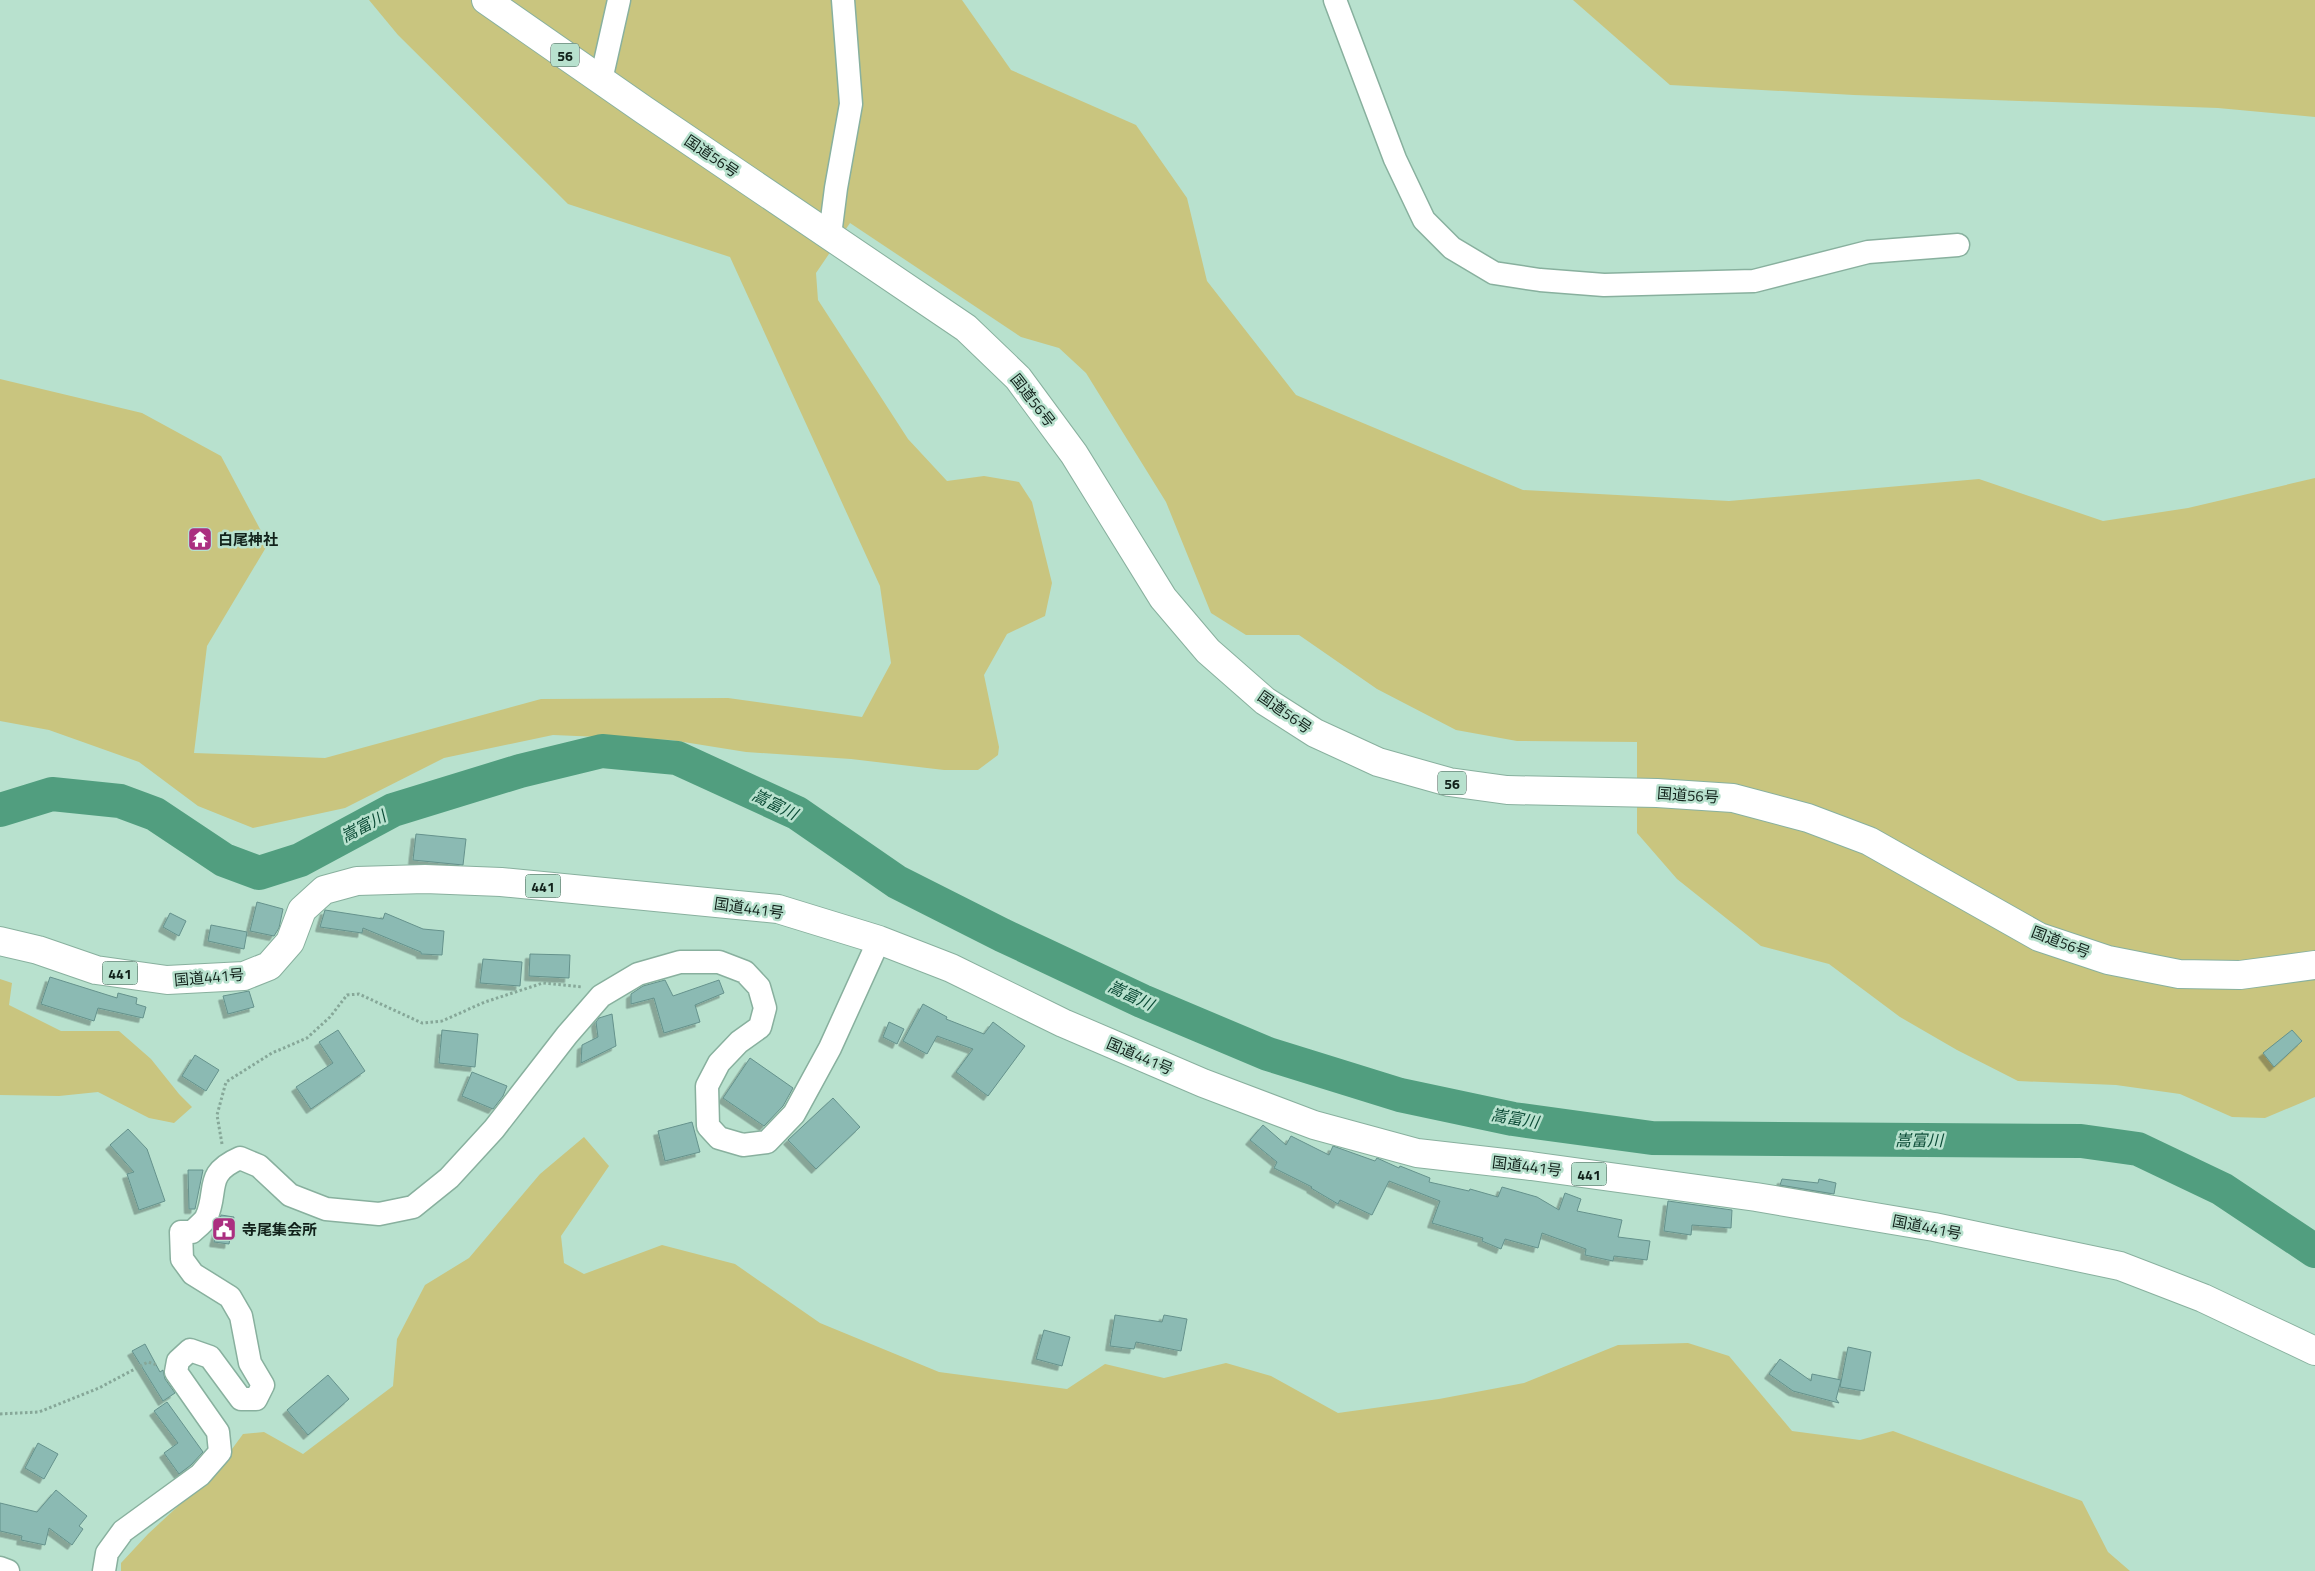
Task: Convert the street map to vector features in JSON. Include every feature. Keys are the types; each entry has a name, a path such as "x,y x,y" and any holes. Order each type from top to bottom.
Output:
{"highway":[{"name":"国道56号","path":"486,0 644,110 966,328 1018,378 1074,454 1163,598 1208,651 1265,701 1315,733 1378,762 1449,782 1507,790 1657,793 1734,798 1808,818 1869,841 2039,937 2108,960 2188,974 2240,976 2315,965"},
{"name":"国道441号","path":"0,941 38,950 96,970 166,980 244,976 269,966 290,942 302,910 324,890 357,881 426,878 502,882 778,909 879,940 951,968 1071,1027 1204,1083 1314,1125 1418,1153 1756,1197 1934,1227 2120,1266 2203,1298 2315,1351"}],"street":[{"path":"601,80 619,0"},
{"path":"830,235 836,188 851,104 843,0"},
{"path":"1336,0 1395,159 1424,220 1452,248 1494,273 1540,280 1604,285 1754,281 1868,252 1958,245"},
{"path":"104,1571 106,1553 123,1531 200,1476 220,1452 218,1432 176,1372 178,1360 190,1350 210,1357 241,1398 256,1399 263,1386 250,1363 241,1316 230,1297 193,1274 182,1259 181,1232 192,1232 205,1219 216,1176 225,1164 240,1158 259,1166 290,1195 326,1210 378,1214 413,1207 450,1178 494,1129 567,1035 601,996 638,974 680,962 719,962 745,972 759,987 765,1008 760,1027 739,1042 719,1063 708,1086 708,1126 719,1138 744,1146 767,1142 794,1114 830,1048 879,940"},
{"path":"0,1568 8,1571"}],"path":[{"path":"225,1164 217,1115 226,1082 272,1053 307,1038 330,1017 347,995 359,994 422,1024 442,1021 485,1002 543,983 576,985 601,996"},
{"path":"0,1414 39,1412 99,1388 148,1362 176,1372"}],"shaded area":[{"path":"369,0 962,0 1011,70 1136,125 1187,198 1207,281 1296,395 1523,490 1729,501 1979,479 2103,521 2188,508 2315,478 2315,1097 2265,1118 2232,1117 2180,1094 2116,1085 2018,1081 1957,1050 1900,1017 1829,964 1761,946 1677,879 1637,833 1637,742 1517,741 1456,730 1377,689 1299,635 1246,635 1211,613 1166,502 1086,373 1059,348 1021,337 850,223 816,273 818,300 908,439 947,481 984,476 1019,482 1032,502 1052,583 1045,616 1007,634 984,675 999,747 998,755 978,770 944,770 851,759 746,752 671,740 553,735 444,758 345,808 253,828 198,806 139,762 49,730 0,721 0,379 142,413 221,456 268,544 207,646 194,753 325,758 541,699 728,698 862,717 891,663 880,586 730,257 568,204 398,35"},
{"path":"1573,0 2315,0 2315,117 2218,108 1854,95 1670,85"},
{"path":"0,979 12,983 9,1005 61,1031 119,1031 151,1059 192,1107 174,1123 149,1118 98,1092 59,1096 0,1095"},
{"path":"584,1137 609,1166 561,1236 564,1263 584,1274 662,1245 735,1264 820,1323 939,1372 1067,1389 1105,1364 1164,1378 1226,1363 1271,1376 1338,1413 1439,1399 1524,1383 1618,1345 1688,1343 1729,1356 1792,1431 1860,1440 1893,1431 2082,1501 2108,1552 2130,1571 121,1571 121,1563 148,1534 216,1471 243,1434 264,1432 303,1454 393,1386 397,1339 425,1285 469,1258 540,1174"}],"building":[{"path":"416,834 466,839 463,865 413,860"},
{"path":"257,902 283,909 279,928 274,936 250,931"},
{"path":"325,910 383,919 385,913 423,929 444,931 442,955 421,954 421,952 363,928 362,933 320,927"},
{"path":"170,913 186,921 179,936 163,927"},
{"path":"211,925 247,932 244,949 208,941"},
{"path":"530,954 570,955 569,978 529,976"},
{"path":"483,959 522,962 520,986 480,983"},
{"path":"50,977 117,998 118,993 137,998 136,1004 146,1007 143,1018 98,1008 94,1021 41,1004"},
{"path":"665,980 673,996 719,980 724,993 695,1005 700,1022 664,1033 654,998 631,1004 631,994 643,986"},
{"path":"249,991 254,1007 228,1014 223,996"},
{"path":"923,1004 947,1017 946,1019 984,1034 993,1022 1025,1046 988,1096 956,1072 973,1049 937,1036 927,1054 903,1041"},
{"path":"612,1014 616,1046 581,1063 582,1045 598,1037 596,1022 599,1018"},
{"path":"889,1022 904,1029 897,1044 883,1037"},
{"path":"338,1030 365,1071 311,1109 296,1087 333,1063 319,1042"},
{"path":"442,1030 478,1034 475,1067 439,1063"},
{"path":"2292,1030 2302,1041 2274,1067 2263,1053"},
{"path":"195,1055 219,1070 206,1091 182,1076"},
{"path":"750,1058 793,1088 783,1106 764,1126 723,1098"},
{"path":"472,1072 507,1086 503,1096 493,1109 462,1096"},
{"path":"833,1098 860,1127 816,1169 788,1140"},
{"path":"692,1122 700,1152 665,1161 658,1131"},
{"path":"1263,1125 1286,1145 1291,1136 1329,1155 1333,1146 1375,1161 1377,1158 1399,1168 1400,1166 1430,1178 1429,1182 1469,1191 1470,1189 1498,1197 1502,1187 1537,1197 1559,1210 1565,1193 1581,1199 1577,1211 1622,1220 1618,1237 1650,1241 1647,1260 1614,1256 1613,1261 1585,1255 1586,1249 1542,1233 1538,1248 1505,1239 1501,1249 1482,1241 1483,1238 1432,1223 1440,1201 1389,1181 1372,1215 1340,1200 1338,1204 1312,1187 1274,1168 1277,1162 1250,1140"},
{"path":"128,1129 147,1149 165,1201 139,1210 127,1174 134,1172 110,1145"},
{"path":"188,1170 203,1170 195,1209 189,1209"},
{"path":"1782,1179 1818,1183 1819,1179 1836,1183 1834,1194 1780,1185"},
{"path":"1668,1201 1732,1210 1731,1228 1692,1225 1691,1235 1664,1231"},
{"name":"寺尾集会所","path":"221,1215 234,1217 229,1244 214,1242"},
{"path":"1115,1315 1162,1322 1164,1315 1187,1319 1181,1351 1136,1342 1134,1349 1110,1346"},
{"path":"1044,1330 1070,1337 1062,1366 1036,1359"},
{"path":"145,1344 160,1372 163,1370 165,1379 175,1393 163,1401 132,1351"},
{"path":"1848,1347 1871,1352 1864,1391 1840,1387"},
{"path":"1780,1359 1811,1381 1812,1374 1841,1380 1836,1399 1839,1403 1793,1391 1769,1374"},
{"path":"328,1375 349,1399 308,1435 287,1410"},
{"path":"167,1402 203,1452 179,1474 164,1453 178,1443 154,1411"},
{"path":"38,1443 58,1454 44,1479 25,1468"},
{"path":"56,1490 87,1516 79,1526 83,1529 72,1545 49,1528 45,1545 21,1540 22,1536 0,1531 0,1503 37,1512"}],"waterway":[{"name":"嵩富川","path":"0,810 52,794 120,801 155,814 224,860 259,873 300,860 393,810 520,771 602,751 677,758 797,813 897,882 1002,935 1142,1001 1268,1054 1400,1095 1513,1119 1652,1138 2081,1141 2138,1149 2222,1189 2315,1251"}],"place":[{"name":"白尾神社","path":"200,539"},
{"name":"寺尾集会所","path":"224,1229"}]}
